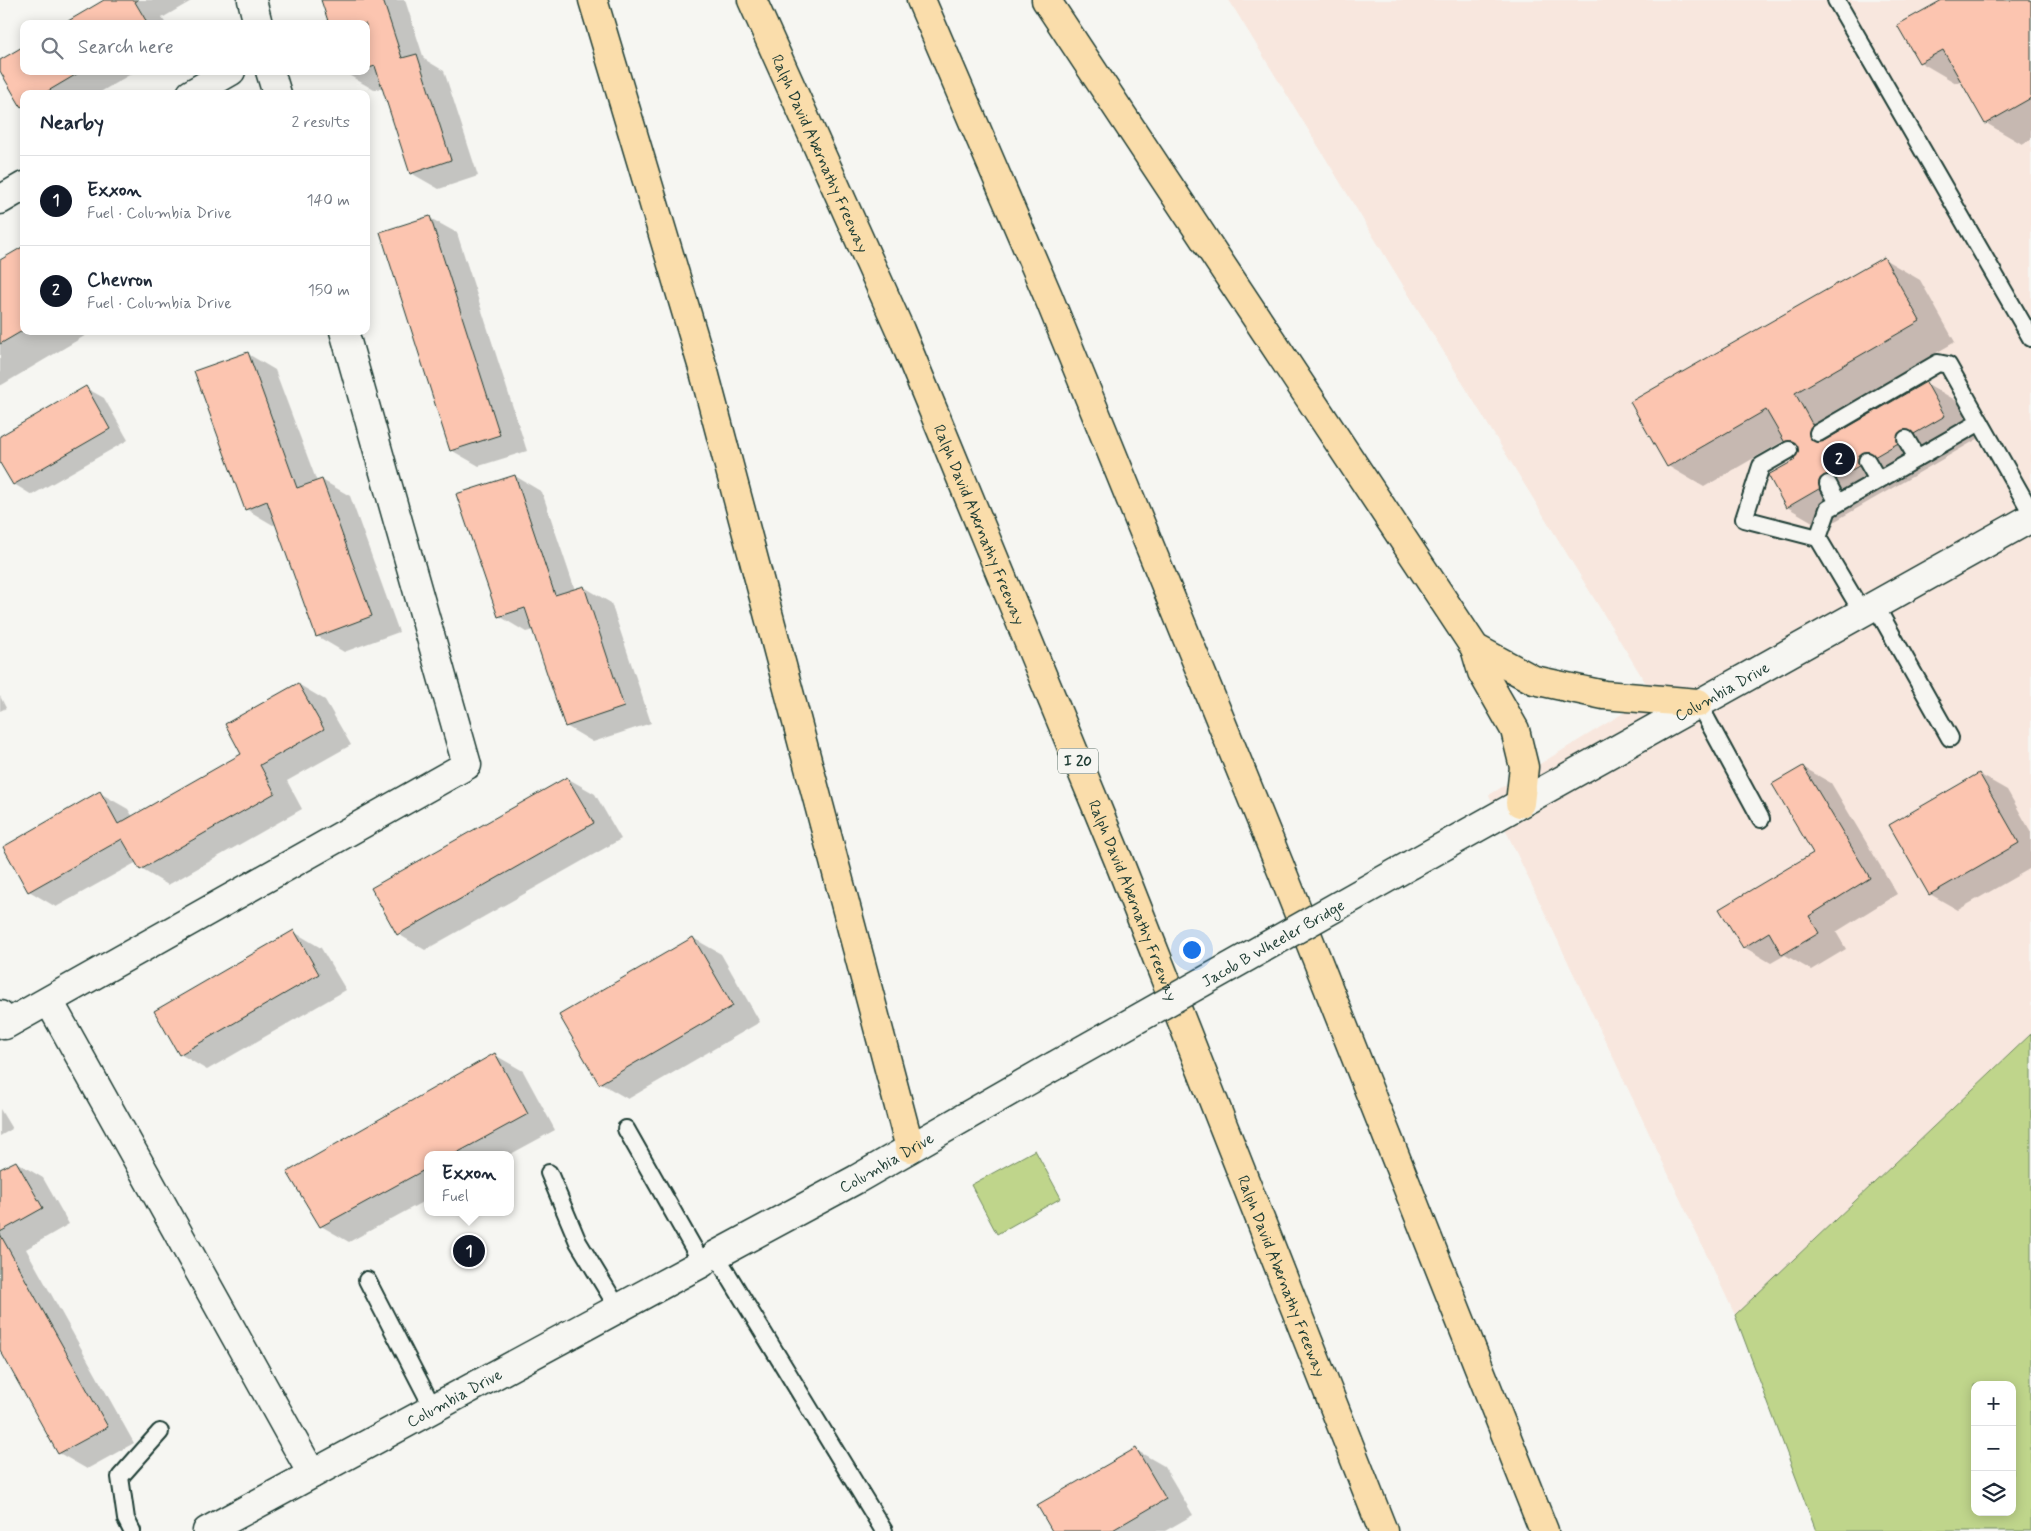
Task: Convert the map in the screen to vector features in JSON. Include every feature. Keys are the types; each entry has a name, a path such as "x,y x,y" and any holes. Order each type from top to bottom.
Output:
{"highway":[{"path":"593,0 703,368 910,1148"},
{"name":"Ralph David Abernathy Freeway","path":"752,0 900,330 1118,860 1383,1531"},
{"path":"920,0 1056,314 1287,883 1544,1531"},
{"path":"1046,0 1475,648 1482,672 1515,730 1524,767 1520,803"},
{"path":"1475,648 1534,680 1604,695 1698,703"}],"main road":[{"path":"252,0 257,20"},
{"path":"198,90 224,75"},
{"path":"271,75 276,90"},
{"path":"0,200 20,188"},
{"path":"0,1015 6,1025 466,765 345,335"},
{"name":"Columbia Drive","path":"1412,864 2031,518"},
{"name":"Jacob B Wheeler Bridge","path":"1054,1066 1412,864"},
{"path":"49,1001 312,1474"},
{"name":"Columbia Drive","path":"207,1531 709,1259 1054,1066"}],"lane":[{"path":"1836,0 2031,338"},
{"path":"1818,433 1845,423 1885,400 1938,363 1948,365 2031,512"},
{"path":"1818,538 1828,509 1980,422"},
{"path":"1906,438 1917,458"},
{"path":"1789,450 1761,466 1744,519 1818,538 1868,609 1950,738"},
{"path":"1867,461 1878,480"},
{"path":"1828,484 1838,503"},
{"path":"1698,703 1761,819"},
{"path":"626,1129 884,1531"},
{"path":"549,1173 578,1242 618,1308"},
{"path":"367,1280 433,1408"},
{"path":"132,1531 126,1519 120,1477 160,1432"}],"shaded area":[{"path":"1229,0 2031,0 2031,1034 1735,1315 1489,795 1653,695"}],"green space":[{"path":"2031,1034 2031,1531 1816,1531 1735,1315"},
{"path":"1035,1150 1061,1198 997,1234 971,1185"}],"building":[{"path":"104,0 138,0 135,2 146,20 70,20"},
{"path":"321,0 383,0 402,58 417,54 451,160 410,174 375,66 370,68 370,20 328,20"},
{"path":"1942,0 2031,0 2031,98 1985,124 1943,50 1919,63 1897,25"},
{"path":"20,48 20,75 75,75 50,90 20,90 20,105 0,71 0,60"},
{"path":"430,216 500,435 450,451 380,232"},
{"path":"20,248 20,332 0,344 0,260"},
{"path":"1884,257 1920,321 1795,393 1822,442 1926,382 1945,416 1786,508 1768,475 1795,460 1766,410 1667,467 1630,402"},
{"path":"248,352 297,488 322,479 372,616 316,637 267,501 245,510 194,371"},
{"path":"86,386 110,429 13,485 0,463 0,436"},
{"path":"515,475 555,595 584,586 624,707 565,727 525,608 498,617 456,494"},
{"path":"298,683 324,729 260,765 275,793 140,870 122,839 28,892 3,847 100,791 118,824 241,754 225,724"},
{"path":"1803,766 1870,878 1809,916 1819,933 1782,955 1769,932 1743,948 1719,909 1813,853 1772,784"},
{"path":"1979,773 2019,843 1929,895 1889,825"},
{"path":"567,777 594,823 397,935 371,888"},
{"path":"294,930 319,974 179,1055 154,1011"},
{"path":"693,937 733,1006 599,1084 559,1015"},
{"path":"495,1053 528,1114 460,1151 424,1151 424,1170 320,1227 287,1172"},
{"path":"16,1161 43,1208 0,1232 0,1169"},
{"path":"0,1234 108,1427 58,1454 0,1350"},
{"path":"1136,1448 1166,1499 1111,1531 1052,1531 1037,1505"}],"place":[{"name":"Chevron","path":"1839,459"},
{"name":"Exxon","path":"469,1251"}]}
